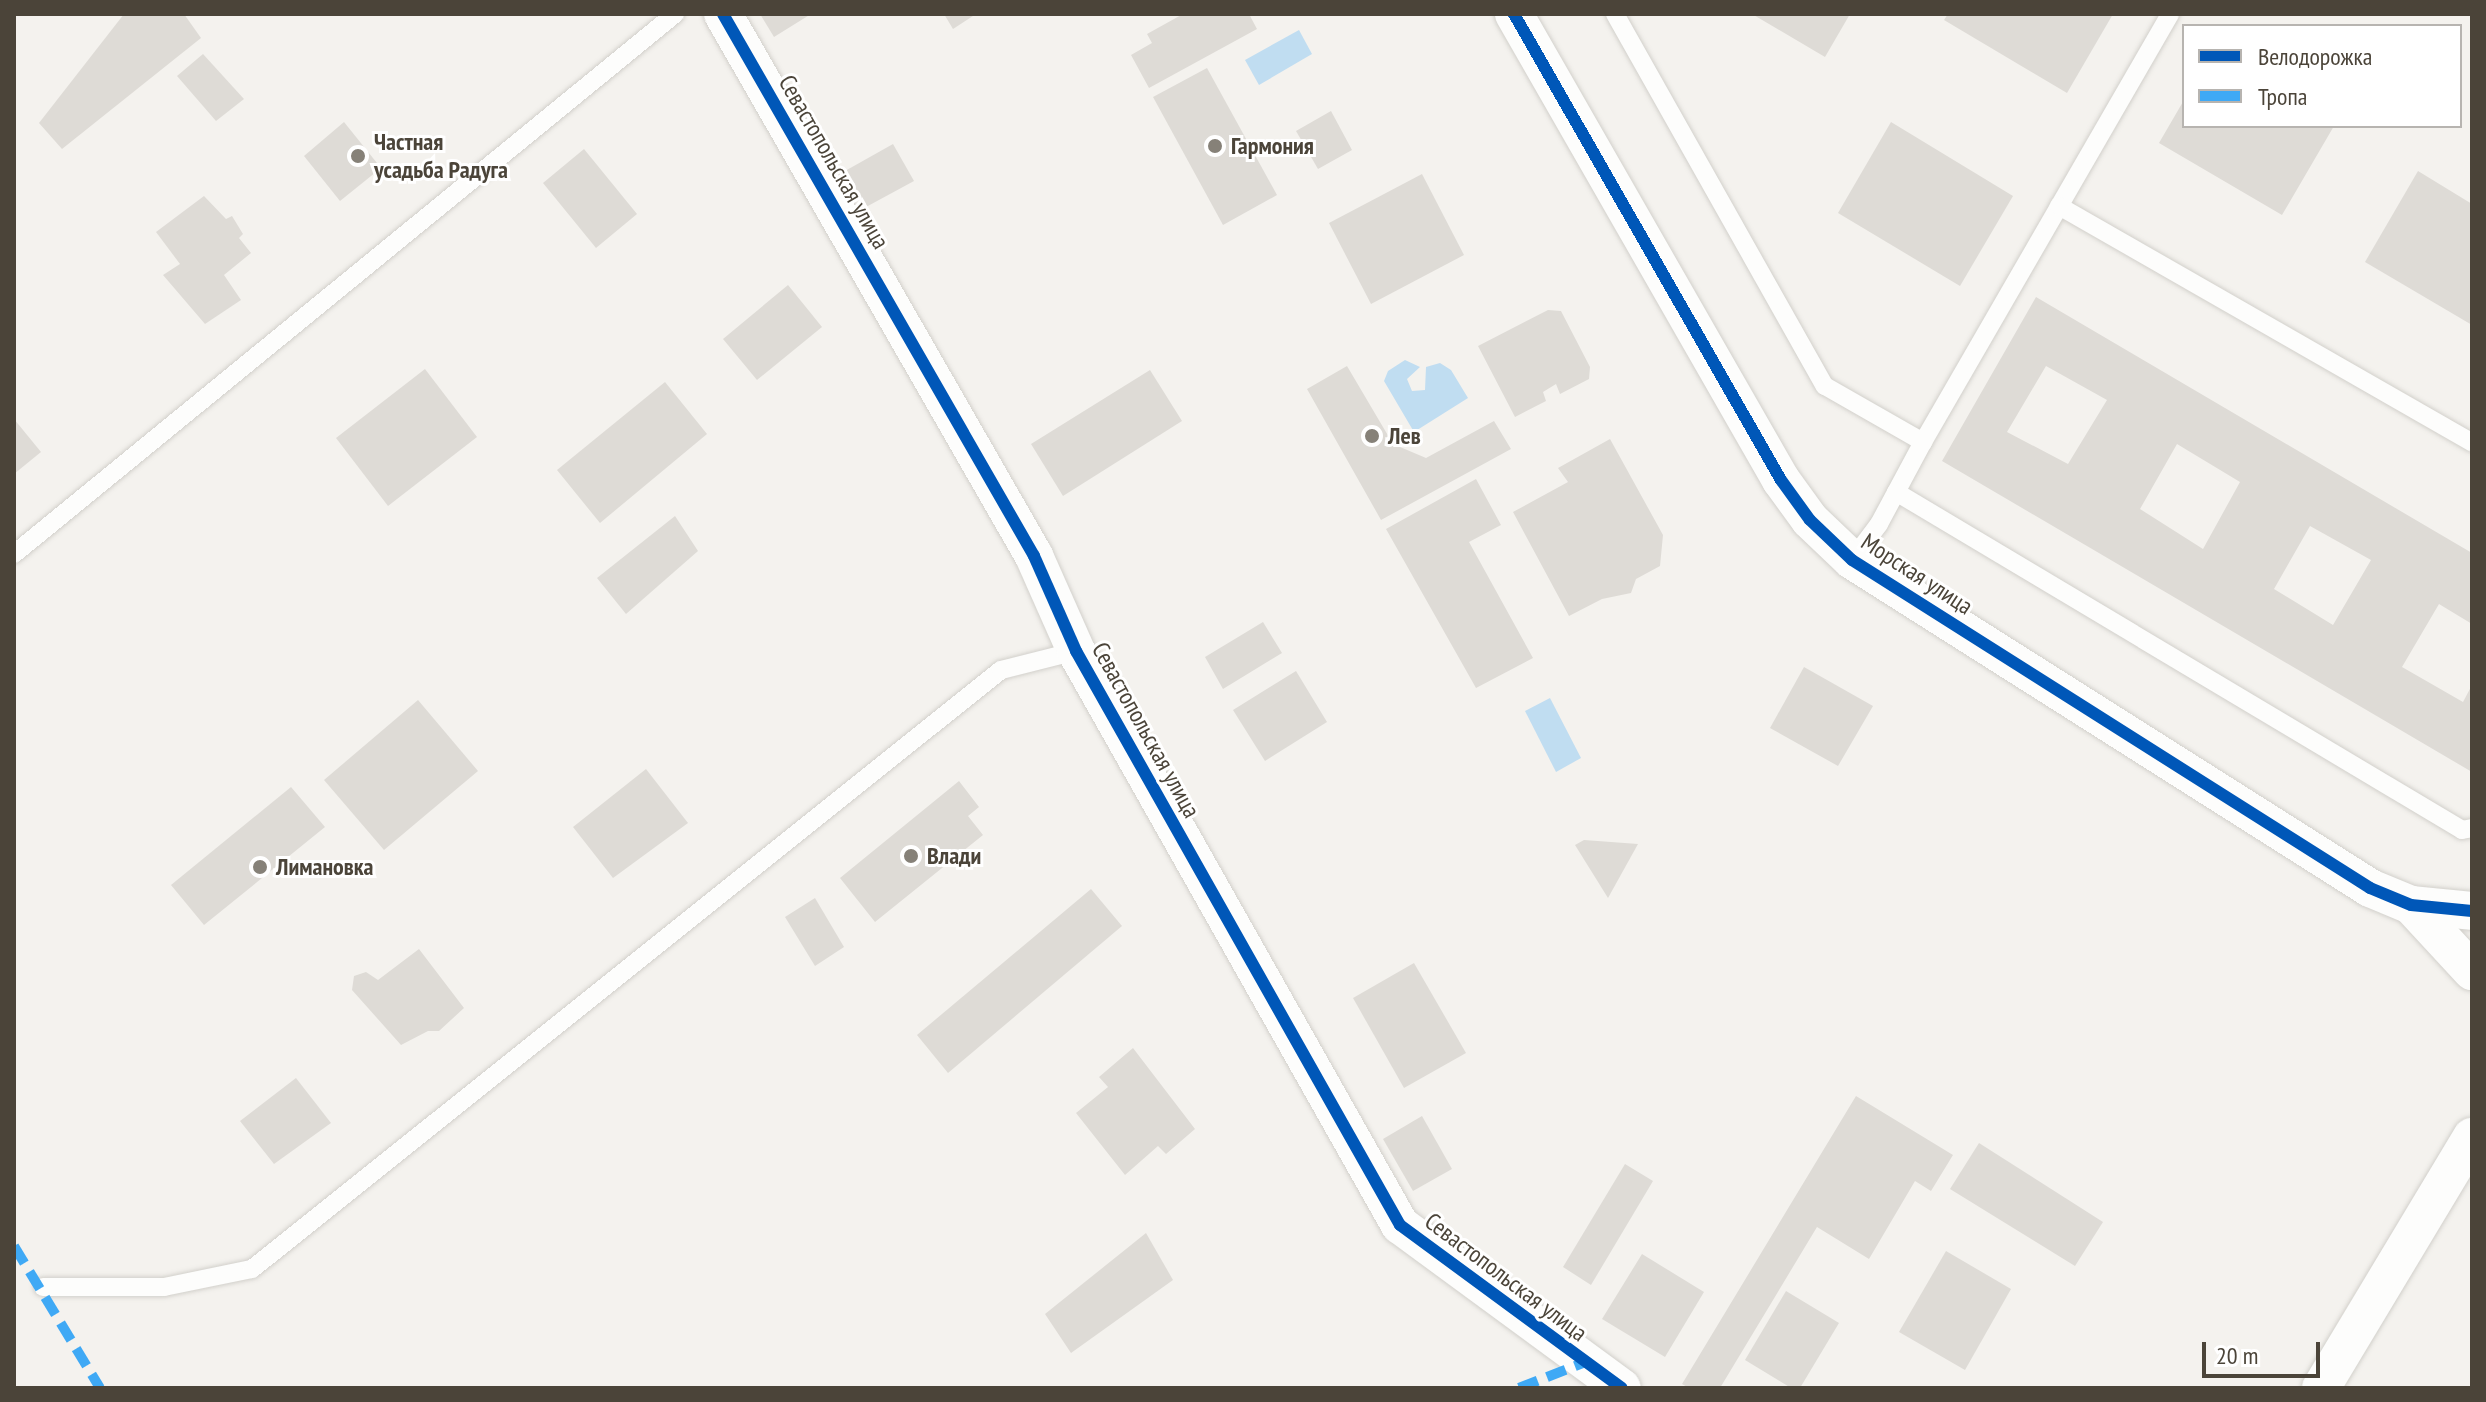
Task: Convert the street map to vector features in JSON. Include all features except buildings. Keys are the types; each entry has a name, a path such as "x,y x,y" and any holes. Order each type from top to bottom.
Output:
{"street":[{"name":"Севастопольская улица","path":"723,14 1034,556 1076,651 1400,1225 1622,1388"},
{"name":"Морская улица","path":"1514,14 1781,480 1810,520 1852,560 2370,888 2411,905 2472,911"},
{"path":"2411,905 2472,971"},
{"path":"2321,1388 2472,1137"}],"lane":[{"path":"14,554 675,14"},
{"path":"1615,14 1825,386 1923,442"},
{"path":"1852,560 1896,492 2170,14"},
{"path":"2059,206 2472,443"},
{"path":"1896,492 2462,830 2472,828"},
{"path":"43,1287 164,1287 252,1269 1001,670 1076,651"}],"water":[{"path":"1299,30 1312,54 1259,85 1245,60"},
{"path":"1405,360 1420,367 1407,379 1412,391 1425,390 1426,367 1440,363 1451,370 1468,398 1414,432 1384,381 1388,371"},
{"path":"1550,698 1581,758 1556,772 1525,711"}],"marked path":[{"path":"14,1246 100,1388"},
{"path":"1519,1388 1583,1363"}],"cycle path":[{"path":"723,14 1034,556 1076,651 1400,1225 1622,1388"},
{"path":"1514,14 1781,480 1810,520 1852,560 2370,888 2411,905 2472,911"}],"place":[{"name":"Гармония","path":"1215,146"},
{"name":"Частная усадьба Радуга","path":"358,156"},
{"name":"Лев","path":"1372,436"},
{"name":"Влади","path":"911,856"},
{"name":"Лимановка","path":"260,867"}]}
